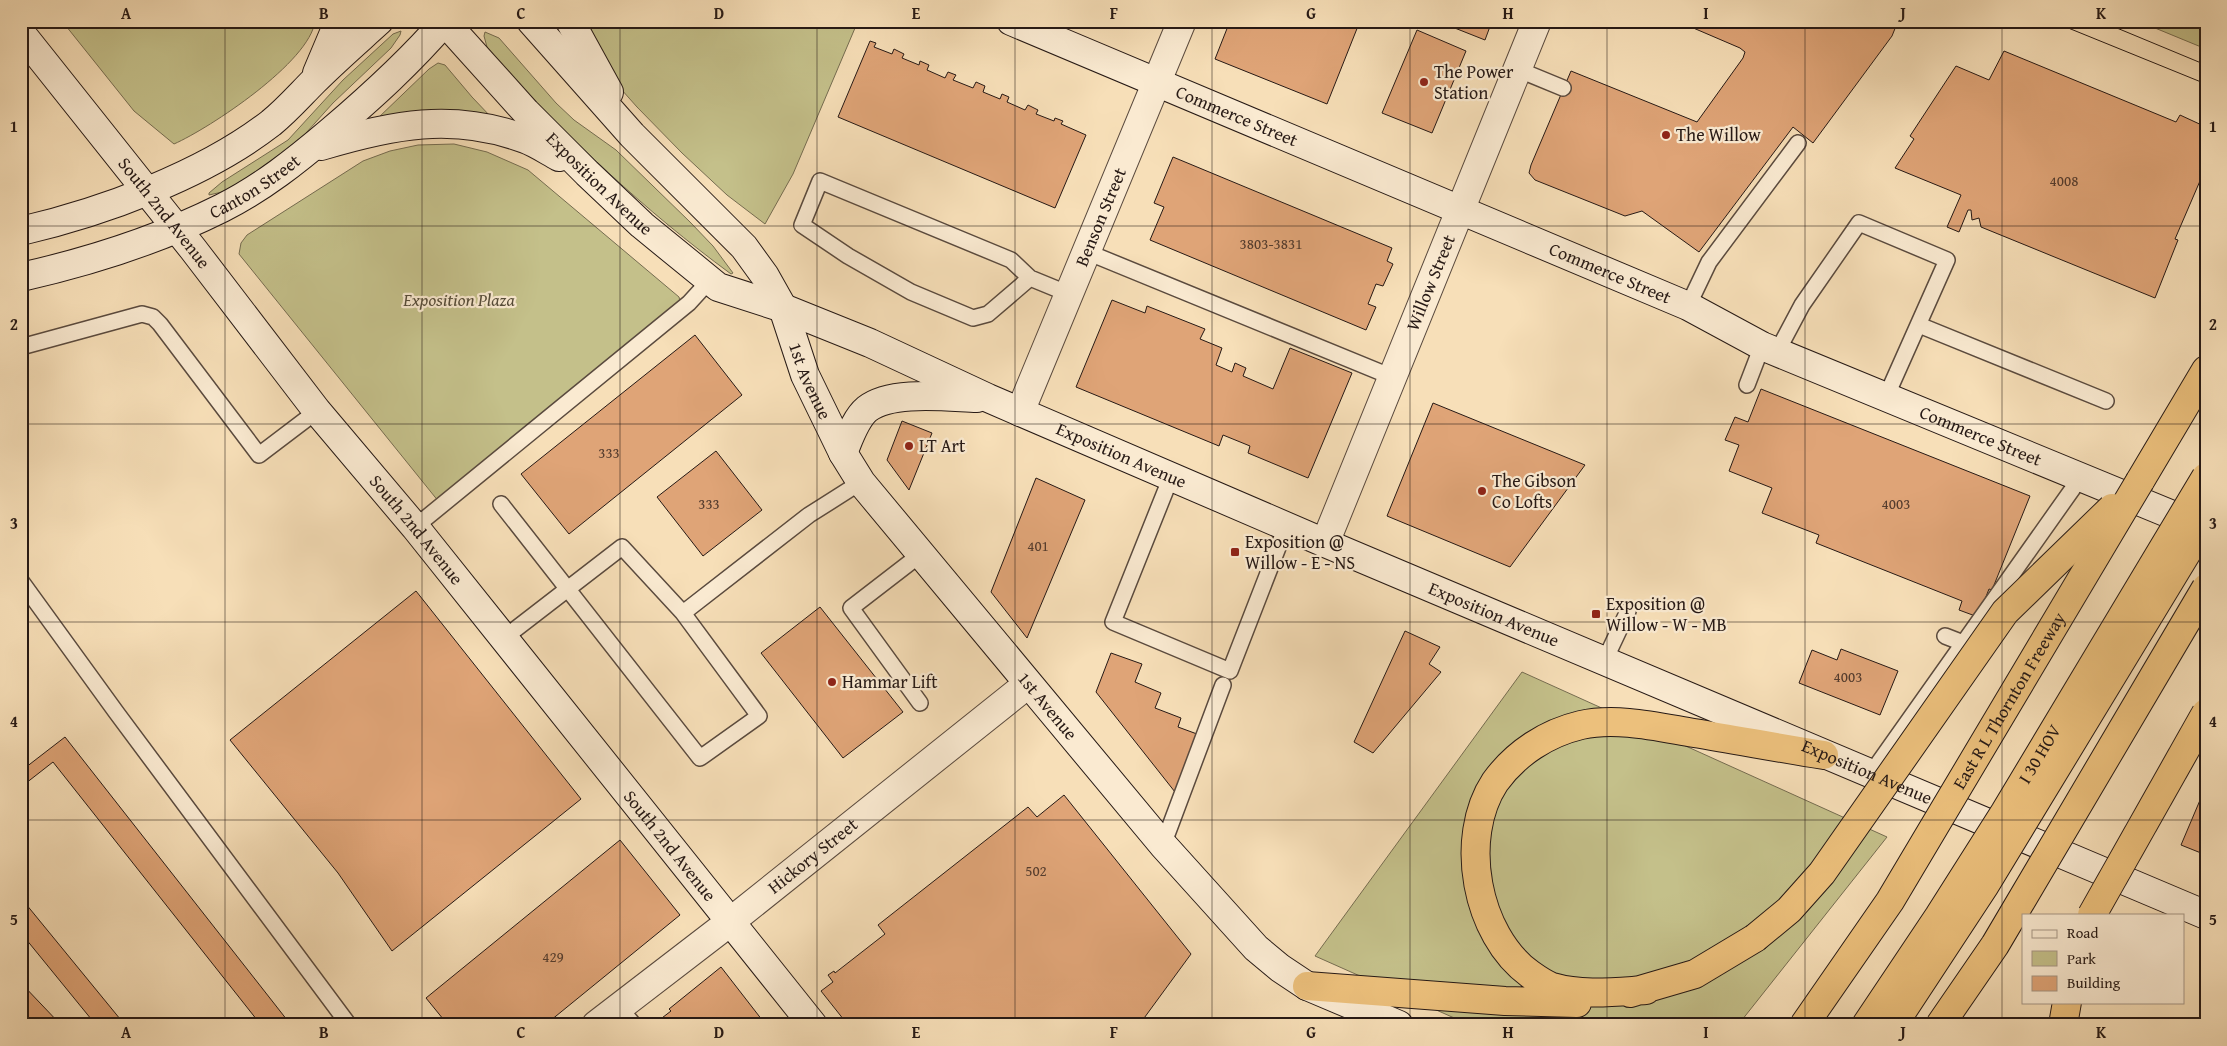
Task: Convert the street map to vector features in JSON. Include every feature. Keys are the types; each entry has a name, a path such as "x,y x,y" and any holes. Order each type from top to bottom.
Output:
{"highway":[{"name":"East R L Thornton Freeway","path":"1804,1025 1890,901 2206,370"},
{"name":"I 30 HOV","path":"1866,1025 1886,998 1995,828 2206,477"},
{"path":"1307,986 1505,1001 1578,1003 1646,990 1695,974 1755,938 1789,910 1822,872 2005,612 2140,481"},
{"name":"I 30 HOV","path":"1893,1025 1985,885 2206,522"},
{"path":"1940,1025 1995,945 2206,588"},
{"path":"2093,914 2206,713"},
{"path":"1646,990 1587,994 1551,987 1524,970 1508,954 1490,926 1477,882 1478,829 1482,811 1495,783 1513,762 1533,745 1554,734 1583,725 1630,722 1824,755"},
{"path":"2063,1025 2067,1004"}],"main road":[{"path":"313,82 338,21"},
{"path":"21,231 104,207 146,191 200,166 255,133 294,103 313,82 379,21"},
{"path":"531,21 632,135 744,247 765,276 783,308"},
{"path":"570,21 632,135"},
{"name":"Commerce Street","path":"1011,21 1688,306 1770,349 2206,529"},
{"name":"Benson Street","path":"1020,412 1182,21"},
{"name":"Willow Street","path":"1325,543 1537,21"},
{"name":"Canton Street","path":"21,277 64,267 176,228 231,203 274,178 402,69 445,22"},
{"name":"Exposition Avenue","path":"445,22 526,112 587,173 642,225 718,287 783,308 870,343 988,398 1286,527 1870,775 2206,915"},
{"name":"South 2nd Avenue","path":"21,33 176,228 317,411 415,527 813,1025"},
{"path":"310,149 401,125 447,123 493,129 526,139 587,173"},
{"name":"1st Avenue","path":"783,308 805,375 843,454 861,482 1163,845 1256,948 1280,968 1307,986 1399,1025"},
{"path":"843,454 854,427 866,410 878,403 910,396 988,398"},
{"name":"Hickory Street","path":"596,1025 626,1016 730,922 1028,684"}],"lane":[{"path":"1517,70 1563,88"},
{"path":"1688,306 1708,262 1798,143"},
{"path":"1030,278 988,314 973,318 912,292 848,256 802,225 820,180 1011,260 1030,278 1069,294"},
{"path":"1747,385 1770,349 1859,223 1947,260 1886,397"},
{"path":"1087,252 1392,377"},
{"path":"415,527 690,303 710,280"},
{"path":"21,347 142,314 153,317 160,324 259,455 317,411"},
{"path":"1919,325 2106,401"},
{"path":"1171,477 1113,622 1230,671 1286,527"},
{"path":"1870,775 2080,477"},
{"path":"683,613 809,515 861,482"},
{"path":"501,504 568,589 700,758 759,716 683,613 622,547 568,589 504,638"},
{"path":"920,703 852,608 921,554"},
{"path":"21,581 122,720 350,1025"},
{"path":"1604,662 1628,611"},
{"path":"1945,636 1963,643"},
{"path":"1163,845 1223,685"}],"green space":[{"path":"62,21 315,21 309,37 296,55 278,74 211,124 174,144 134,111"},
{"path":"581,21 858,21 793,174 765,224 727,195 637,107 613,80"},
{"path":"2138,21 2206,21 2206,49"},
{"path":"401,31 391,48 333,103 297,143 244,180 222,192 209,195 222,182 288,140 343,80 393,34"},
{"path":"485,32 499,38 556,103 574,120 616,150 713,246 733,273 731,274 668,225 580,146 497,60 487,47 484,36"},
{"path":"438,63 445,65 491,117 377,119 429,69"},
{"name":"Exposition Plaza","path":"454,144 487,152 528,170 679,297 681,305 439,502 239,254 241,243 247,235 363,161 390,151 418,145"},
{"path":"1522,672 1887,837 1738,1025 1470,1025 1315,956"}],"building":[{"path":"1230,21 1360,21 1327,104 1215,59"},
{"path":"1437,21 1492,21 1485,40"},
{"path":"1497,21 1513,21 1511,27"},
{"name":"The Willow","path":"1677,21 1898,21 1892,36 1813,143 1793,127 1699,252 1642,211 1625,216 1535,180 1529,173 1571,71 1697,122 1743,58 1745,52 1740,48"},
{"name":"The Power Station","path":"1417,30 1466,51 1432,133 1382,113"},
{"path":"870,41 876,43 874,47 892,54 894,49 904,54 902,58 919,65 920,61 929,65 927,70 945,78 948,72 956,75 953,80 973,88 976,82 985,86 983,92 1000,99 1002,94 1009,97 1007,102 1025,110 1028,105 1038,110 1036,114 1054,121 1055,118 1063,121 1061,124 1086,135 1055,208 838,117"},
{"path":"2004,51 2176,122 2180,115 2206,127 2206,167 2175,239 2178,240 2155,298 1981,227 1979,218 1972,220 1971,210 1968,210 1959,232 1947,227 1961,195 1895,168 1914,139 1910,136 1956,66 1989,80"},
{"path":"1173,157 1392,248 1387,261 1393,264 1383,286 1376,284 1368,304 1376,307 1366,330 1150,240 1164,207 1154,203"},
{"path":"1112,300 1145,313 1147,306 1205,329 1200,339 1222,348 1216,365 1232,372 1235,363 1246,368 1243,376 1273,389 1290,348 1352,373 1308,478 1248,453 1250,446 1223,435 1219,446 1076,387"},
{"path":"695,335 742,395 569,534 521,474"},
{"path":"1761,389 2030,496 1992,590 1989,589 1978,617 1959,610 1962,601 1816,543 1819,535 1762,513 1772,488 1729,471 1739,445 1725,440 1735,417 1748,422"},
{"name":"The Gibson Co Lofts","path":"1433,403 1585,465 1510,567 1387,516"},
{"name":"LT Art","path":"902,421 932,433 909,490 887,460"},
{"path":"716,451 762,510 703,556 657,497"},
{"path":"1036,478 1085,500 1027,638 991,592"},
{"path":"416,591 581,799 392,951 338,873 230,740"},
{"name":"Hammar Lift","path":"820,607 903,712 843,758 761,653"},
{"path":"1405,631 1440,647 1429,664 1441,672 1373,753 1354,742"},
{"path":"1841,649 1898,671 1880,715 1799,683 1812,650 1837,660"},
{"path":"1111,653 1142,664 1135,682 1161,693 1155,708 1181,718 1178,727 1197,734 1175,792 1096,692"},
{"path":"65,737 291,1025 261,1025 53,762 21,787 21,771"},
{"path":"2206,786 2206,855 2181,845"},
{"path":"1064,795 1191,954 1139,1025 848,1025 821,991 833,982 828,975 834,971 835,973 885,934 878,925 1028,807 1037,817"},
{"path":"620,840 680,915 545,1025 448,1025 426,998"},
{"path":"21,898 125,1025 96,1025 21,933"},
{"path":"721,967 766,1025 660,1025 658,1021 671,1011 669,1009"},
{"path":"21,983 61,1025 21,1025"}],"tram line":[{"path":"2051,21 2206,84"},
{"path":"2100,21 2206,65"}],"place":[{"name":"The Power Station","path":"1424,82"},
{"name":"The Willow","path":"1666,135"},
{"name":"LT Art","path":"909,446"},
{"name":"The Gibson Co Lofts","path":"1482,491"},
{"name":"Exposition @ Willow - E - NS","path":"1235,552"},
{"name":"Exposition @ Willow - W - MB","path":"1596,614"},
{"name":"Hammar Lift","path":"832,682"}]}
